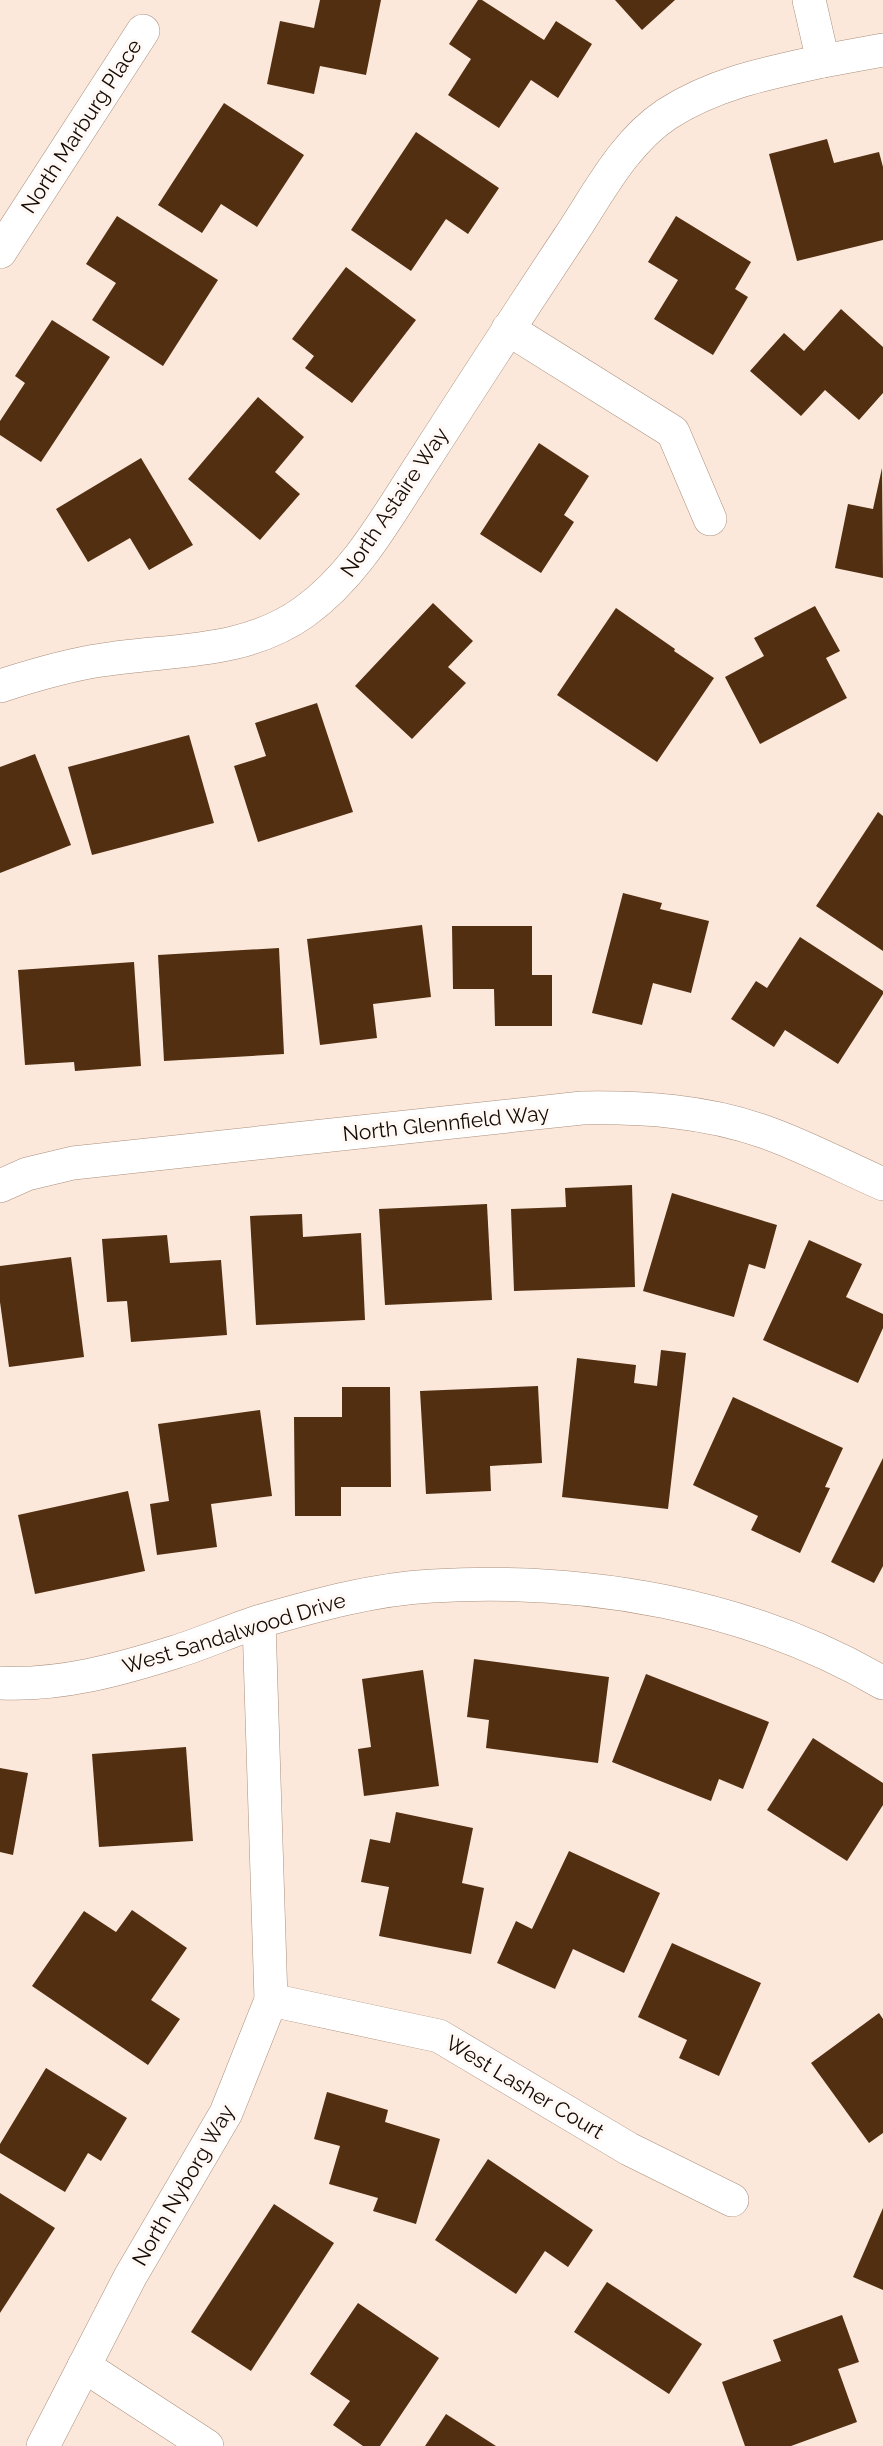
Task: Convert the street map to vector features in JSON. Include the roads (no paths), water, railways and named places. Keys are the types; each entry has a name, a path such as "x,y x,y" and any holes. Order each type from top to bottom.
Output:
{"street":[{"path":"808,0 823,61"},
{"name":"North Marburg Place","path":"0,252 143,31"},
{"name":"North Astaire Way","path":"0,686 57,668 104,659 215,648 260,635 302,614 338,584 369,546 508,329 630,146 665,115 706,92 751,77 883,50"},
{"path":"508,329 673,432 710,519"},
{"name":"North Glennfield Way","path":"0,1186 27,1174 73,1163 582,1108 628,1107 675,1111 720,1119 765,1132 883,1184"},
{"name":"West Sandalwood Drive","path":"0,1683 29,1685 76,1679 176,1652 259,1622 343,1599 430,1586 519,1584 606,1591 694,1608 777,1634 858,1668 883,1683"},
{"name":"North Nyborg Way","path":"43,2446 130,2277 226,2113 271,2000 259,1622"},
{"name":"West Lasher Court","path":"271,2000 439,2036 629,2149 732,2200"},
{"path":"84,2366 207,2446"}]}
